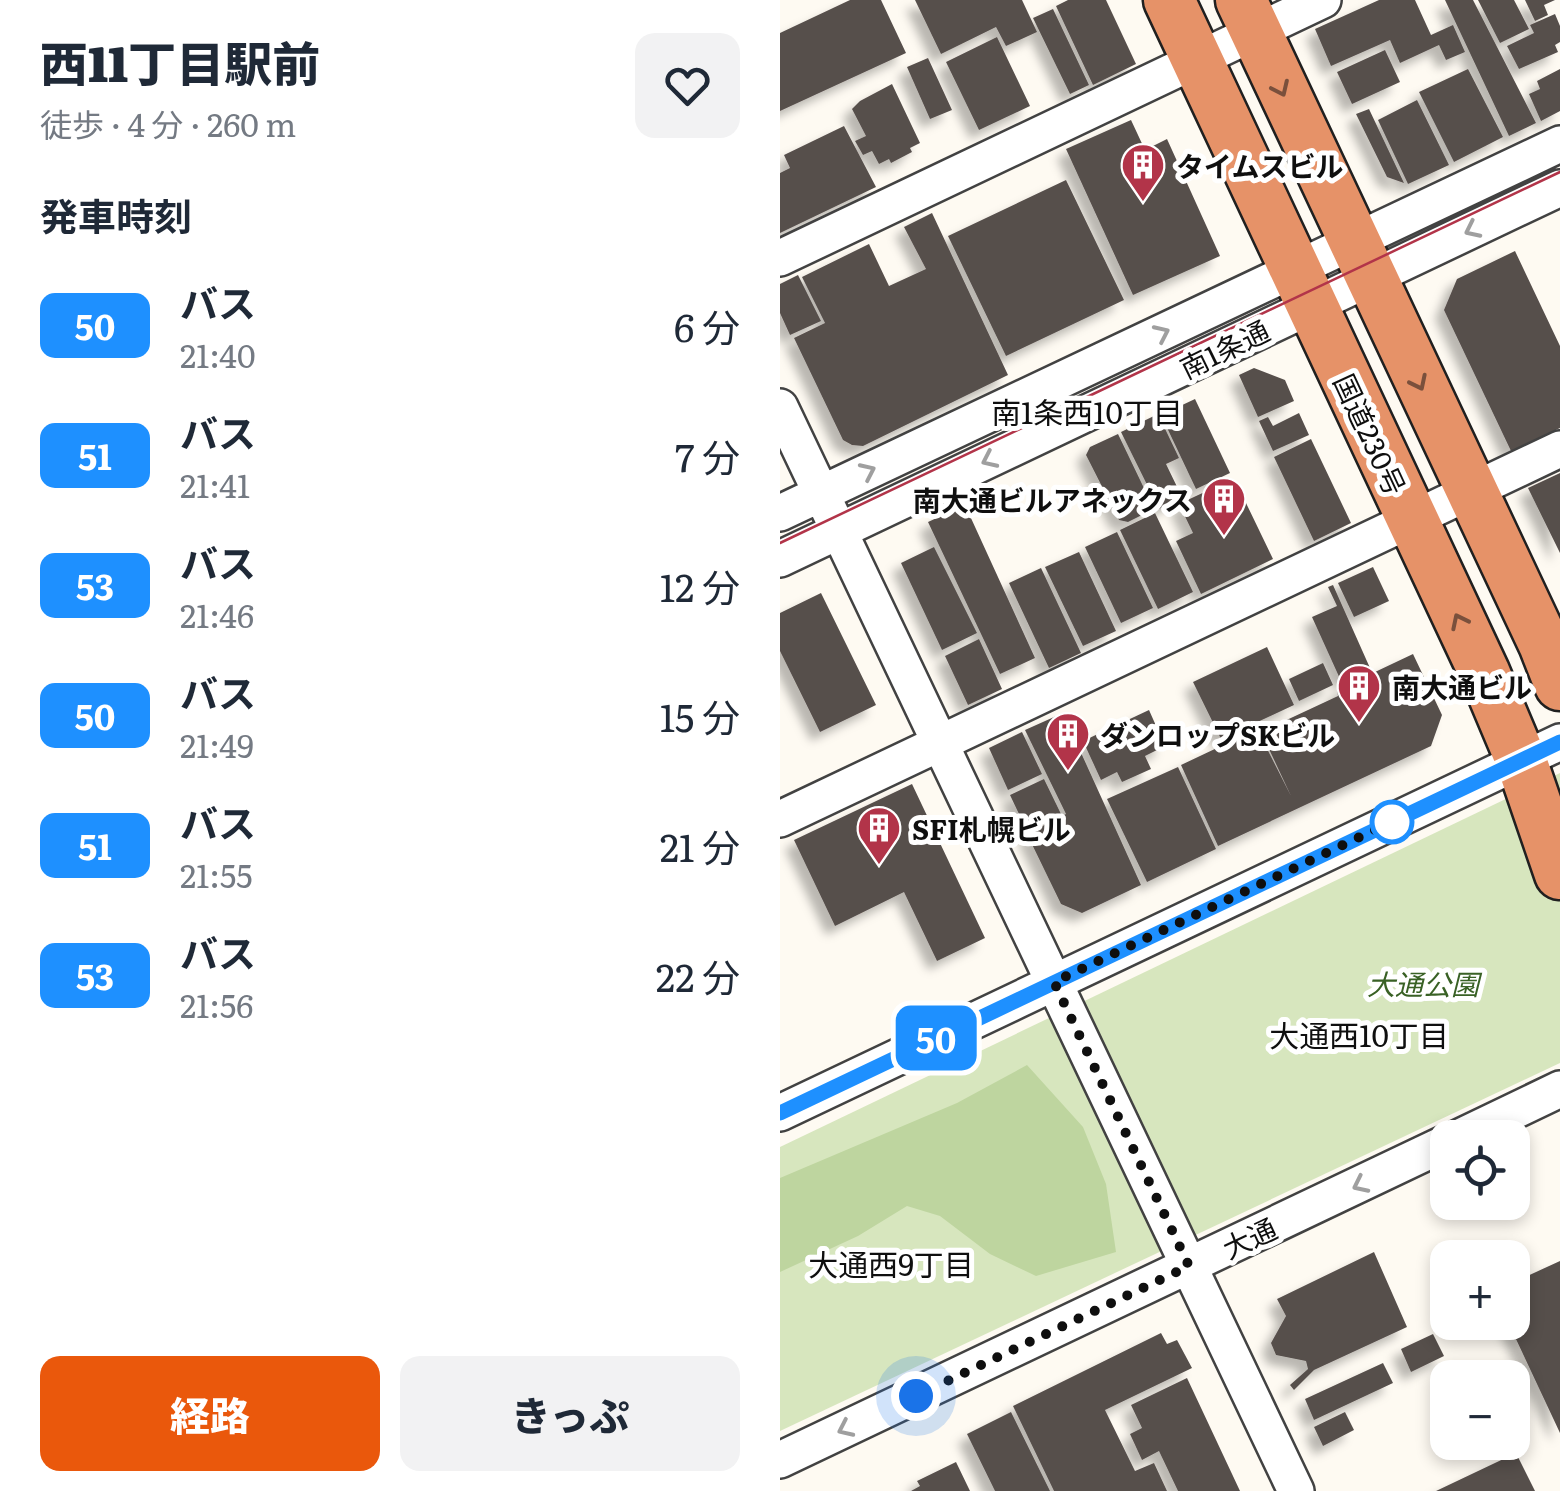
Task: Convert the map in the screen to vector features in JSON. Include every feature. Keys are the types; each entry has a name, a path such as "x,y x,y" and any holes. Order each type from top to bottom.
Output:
{"highway":[{"name":"国道230号","path":"1169,0 1484,672 1541,751 1560,874"},
{"path":"1248,16 1560,685"}],"street":[{"path":"780,258 1197,60 1248,16 1323,0"},
{"name":"南1条通","path":"1362,261 1560,144"},
{"name":"南1条通","path":"780,513 1362,261 1560,188"},
{"name":"南1条通","path":"780,559 1302,288"},
{"path":"780,407 1296,1491"},
{"path":"780,819 1560,449"},
{"path":"780,1113 1541,751"},
{"path":"1495,1120 1560,1089"},
{"name":"大通","path":"780,1460 1430,1151"}],"green space":[{"name":"大通公園","path":"1560,773 1560,1063 1439,1120 1430,1120 1430,1124 780,1431 780,1147"},
{"path":"1027,1065 1083,1127 1106,1184 1116,1252 1036,1276 990,1254 940,1216 907,1206 858,1236 780,1272 780,1178 957,1103"}],"building":[{"path":"850,0 881,0 906,53 780,111 780,33"},
{"path":"915,0 1022,0 1037,32 1006,46 996,27 941,54"},
{"path":"1068,0 1106,0 1136,64 1093,85 1056,6"},
{"path":"1379,0 1415,0 1431,35 1453,25 1465,52 1446,60 1439,45 1400,63 1390,40 1331,66 1315,29"},
{"path":"1445,0 1473,0 1536,123 1509,136"},
{"path":"1478,0 1514,0 1529,29 1500,43"},
{"path":"1525,0 1555,0 1544,5 1548,15 1535,21"},
{"path":"1053,9 1089,85 1070,94 1033,18"},
{"path":"1555,14 1560,26 1560,42 1555,45 1558,52 1519,69 1507,46 1534,33 1530,25"},
{"path":"997,37 1030,106 979,130 946,62"},
{"path":"1385,50 1400,82 1352,104 1337,72"},
{"path":"928,58 952,110 930,119 907,67"},
{"path":"1468,69 1503,137 1454,162 1419,92"},
{"path":"1560,69 1560,111 1541,121 1529,94 1540,89 1537,81"},
{"path":"892,84 920,143 891,163 889,159 879,164 872,151 863,155 855,141 866,136 852,109"},
{"path":"1417,100 1449,165 1408,184 1378,120"},
{"path":"1369,109 1404,183 1387,177 1356,114"},
{"name":"タイムスビル","path":"1131,120 1145,150 1167,139 1220,256 1133,295 1066,149"},
{"path":"844,126 876,187 780,233 780,173 790,168 784,155"},
{"path":"1066,180 1124,300 1006,356 948,236"},
{"path":"932,213 1008,375 863,446 852,445 843,440 794,338 825,323 802,277 869,244 889,286 926,269 904,227"},
{"path":"1515,251 1560,346 1560,428 1511,451 1444,310 1457,279"},
{"path":"798,275 821,321 790,335 780,313 780,284"},
{"path":"1254,368 1285,380 1294,401 1258,417 1239,375"},
{"path":"1195,399 1230,473 1196,489 1161,415"},
{"path":"1299,413 1309,435 1273,451 1259,421 1268,417 1273,426"},
{"path":"1158,414 1179,458 1166,464 1182,497 1159,509 1121,432"},
{"path":"1118,434 1154,509 1128,522 1119,520 1086,455 1090,447"},
{"path":"1311,439 1351,523 1314,541 1274,457"},
{"path":"1560,473 1560,553 1528,488"},
{"name":"南大通ビルアネックス","path":"1228,481 1240,506 1246,503 1273,559 1201,594 1176,541 1193,533 1179,504"},
{"path":"965,505 1035,658 1000,674 928,522"},
{"path":"1155,513 1193,592 1158,609 1120,530"},
{"path":"1117,532 1153,608 1121,623 1085,547"},
{"path":"934,547 977,633 942,650 901,563"},
{"path":"1079,552 1116,631 1083,646 1045,567"},
{"path":"1373,567 1389,601 1354,617 1338,583"},
{"path":"1041,568 1081,653 1049,668 1009,583"},
{"path":"1333,585 1370,668 1341,681 1312,617 1337,606 1328,587"},
{"path":"821,593 876,705 820,732 780,651 780,613"},
{"path":"979,639 1002,689 968,705 945,656"},
{"path":"1267,647 1294,705 1221,739 1193,682"},
{"name":"南大通ビル","path":"1413,654 1442,715 1431,746 1218,846 1181,765 1257,729 1291,796 1261,732 1338,696 1337,690"},
{"path":"1323,663 1333,685 1299,701 1289,679"},
{"path":"1149,710 1165,746 1145,756 1151,769 1122,782 1117,772 1101,780 1083,741"},
{"name":"ダンロップSKビル","path":"1063,713 1141,885 1082,913 1061,904 1027,834 1066,814 1025,730"},
{"path":"1022,732 1042,774 1008,790 989,748"},
{"path":"1178,767 1216,849 1147,882 1107,799"},
{"path":"1044,779 1061,814 1027,831 1010,795"},
{"name":"SFI札幌ビル","path":"912,784 985,938 937,961 904,892 835,926 794,840"},
{"path":"1374,1252 1407,1327 1314,1370 1294,1390 1290,1385 1308,1369 1306,1361 1276,1355 1271,1343 1286,1316 1277,1299"},
{"path":"1560,1261 1560,1433 1530,1369 1530,1360 1526,1360 1516,1340 1530,1340 1530,1275"},
{"path":"1161,1333 1167,1344 1177,1340 1192,1368 1105,1410 1135,1471 1154,1463 1167,1491 1054,1491 1013,1406"},
{"path":"1430,1335 1444,1356 1411,1372 1401,1349"},
{"path":"1383,1363 1393,1383 1314,1420 1305,1399"},
{"path":"1187,1378 1240,1491 1178,1491 1159,1451 1142,1460 1130,1434 1142,1428 1131,1405"},
{"path":"1011,1412 1050,1491 995,1491 967,1434"},
{"path":"1345,1412 1354,1430 1323,1446 1314,1427"},
{"path":"1501,1460 1520,1460 1535,1491 1436,1491"},
{"path":"956,1462 970,1491 911,1491 920,1486 917,1481"}],"tram line":[{"path":"780,543 1560,172"}],"bus line":[{"name":"50","path":"780,1113 1560,742"}],"place":[{"name":"タイムスビル","path":"1143,203"},
{"name":"南大通ビルアネックス","path":"1224,537"},
{"name":"南大通ビル","path":"1359,724"},
{"name":"ダンロップSKビル","path":"1068,772"},
{"name":"SFI札幌ビル","path":"879,866"}],"district":[{"name":"南1条西10丁目","path":"1087,411"},
{"name":"大通西10丁目","path":"1359,1034"},
{"name":"大通西9丁目","path":"891,1263"}],"route":[{"path":"916,1396 1189,1266 1054,982 1400,818 1392,822"}]}
